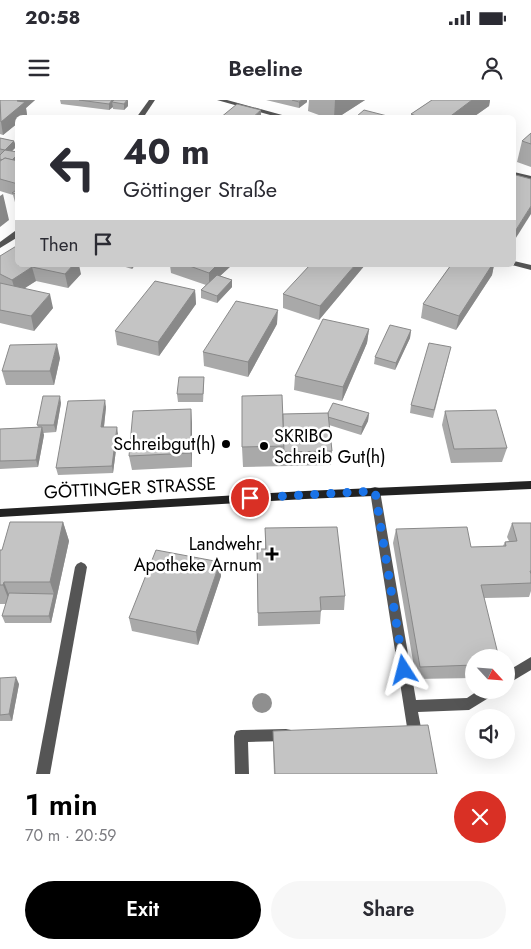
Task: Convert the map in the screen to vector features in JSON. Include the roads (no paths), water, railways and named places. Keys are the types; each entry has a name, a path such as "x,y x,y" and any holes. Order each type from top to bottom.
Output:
{"street":[{"path":"141,115 152,100"},
{"path":"220,100 278,115"},
{"path":"516,174 531,178"},
{"path":"0,246 15,235"},
{"path":"516,264 531,268"},
{"name":"GÖTTINGER STRASSE","path":"0,513 375,491 531,485"},
{"path":"375,491 415,733 396,733"},
{"path":"43,774 81,567"},
{"path":"515,673 531,663"},
{"path":"410,706 469,704 476,699"},
{"path":"242,774 241,736 299,735"}],"place":[{"name":"Schreibgut(h)","path":"226,444"},
{"name":"SKRIBO Schreib Gut(h)","path":"264,446"},
{"name":"Landwehr Apotheke Arnum","path":"272,554"}]}
